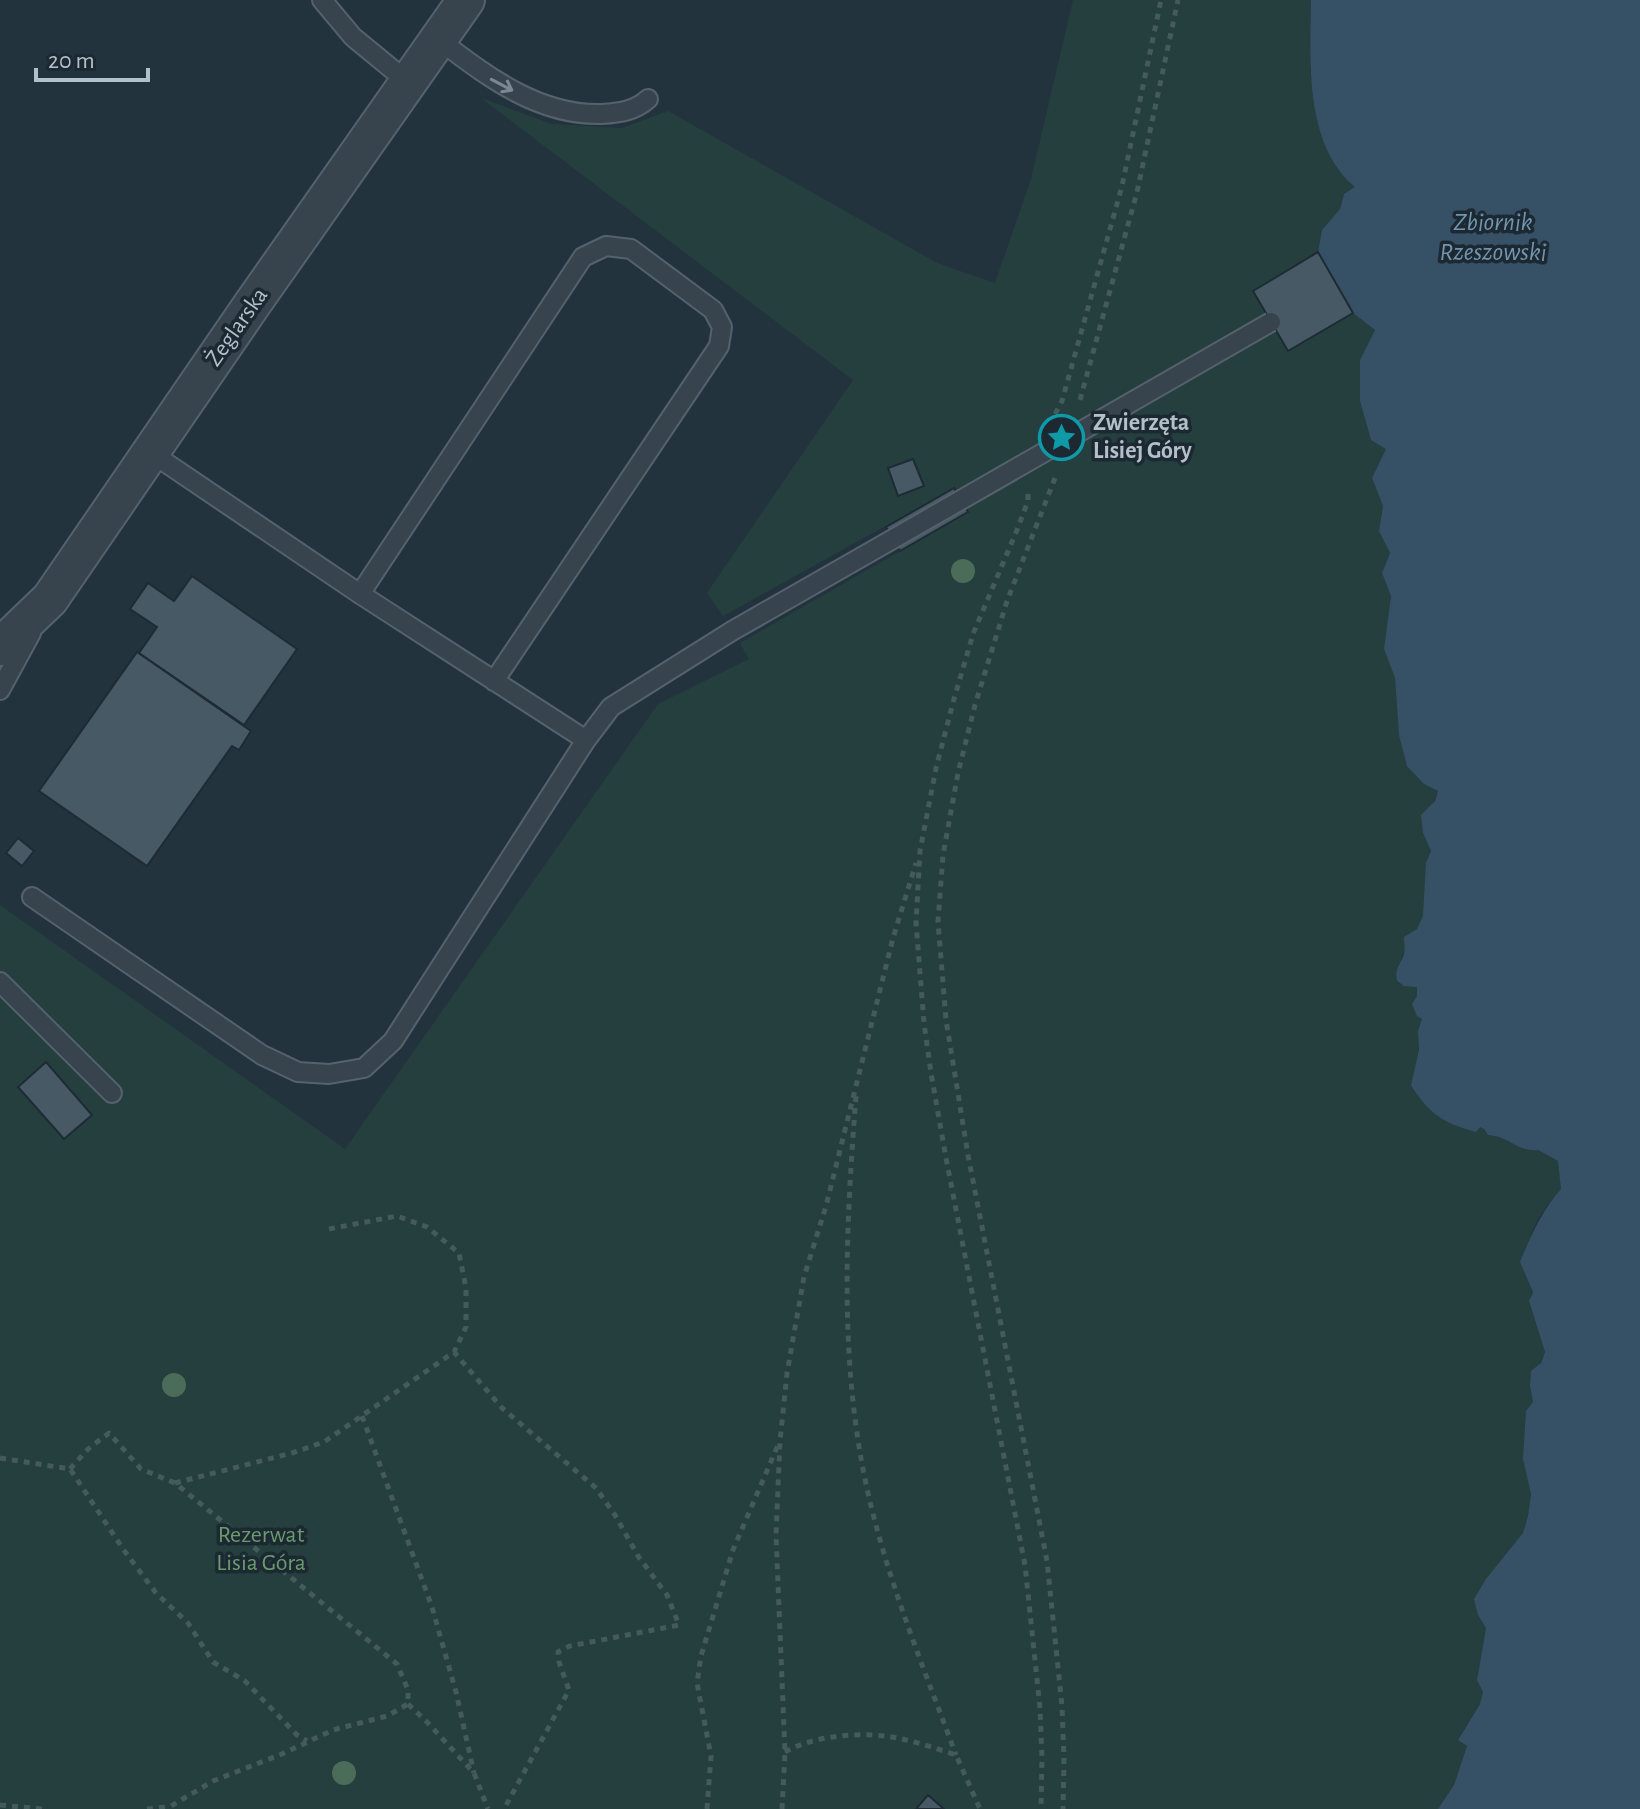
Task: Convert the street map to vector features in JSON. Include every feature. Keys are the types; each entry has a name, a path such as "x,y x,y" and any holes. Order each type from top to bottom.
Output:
{"street":[{"name":"Żeglarska","path":"0,647 50,599 466,0"}],"lane":[{"path":"322,0 353,37 409,83"},
{"path":"439,40 494,81 535,101 563,110 589,114 619,113 636,108 648,99"},
{"path":"360,594 583,257 606,246 631,249 713,310 722,327 719,346 494,681"},
{"path":"32,897 262,1055 298,1072 329,1074 364,1068 393,1041 586,740 611,707 732,631 1271,322"},
{"path":"150,452 360,594 586,740"},
{"path":"0,690 50,599"},
{"path":"0,982 112,1093"}],"path":[{"path":"1079,406 1137,192 1178,0"},
{"path":"1059,468 1007,601 975,705 945,842 938,922 946,1020 968,1155 1047,1561 1062,1706 1063,1809"},
{"path":"782,1809 785,1753 776,1535 787,1373 804,1277 826,1206 893,938 920,851 916,923 924,1023 946,1158 1025,1565 1040,1708 1041,1809"},
{"path":"857,1081 848,1206 849,1358 866,1484 894,1586 956,1755 980,1809"},
{"path":"175,1483 324,1442 454,1352 466,1327 466,1288 459,1253 427,1227 397,1216 329,1229"},
{"path":"454,1352 502,1408 596,1488 638,1556 667,1595 679,1625 570,1646 558,1652 569,1690 504,1809"},
{"path":"361,1416 432,1607 456,1692 474,1773 488,1809"},
{"path":"70,1469 88,1449 109,1433 141,1469 175,1483 397,1664 408,1690 408,1704 474,1773"},
{"path":"707,1809 711,1756 697,1683 701,1656 733,1550 780,1441"},
{"path":"0,1458 70,1469 123,1549 156,1593 188,1623 213,1662 245,1681 297,1735 308,1742"},
{"path":"147,1809 167,1808 213,1781 333,1730 387,1716 408,1704"},
{"path":"785,1753 825,1738 857,1735 899,1738 956,1755"},
{"path":"0,1805 42,1809"}],"green space":[{"name":"Rezerwat Lisia Góra","path":"1073,0 1311,0 1310,68 1317,120 1356,187 1344,194 1340,209 1322,230 1318,252 1253,291 1288,350 1353,313 1375,330 1360,360 1360,401 1371,440 1387,449 1372,478 1383,506 1379,531 1390,553 1382,573 1391,596 1384,649 1395,678 1399,735 1424,784 1438,791 1423,833 1431,851 1426,868 1424,911 1397,974 1397,982 1404,986 1417,986 1422,1019 1411,1085 1484,1129 1488,1135 1525,1149 1538,1150 1559,1162 1561,1189 1539,1218 1531,1238 1532,1286 1529,1302 1545,1352 1530,1386 1533,1402 1523,1459 1531,1494 1528,1516 1523,1533 1478,1615 1486,1628 1477,1680 1483,1692 1480,1704 1458,1739 1467,1746 1454,1785 1438,1809 0,1809 0,905 345,1149 658,704 749,659 740,643 968,512 954,488 723,616 707,593 853,380 481,98 552,124 622,128 668,111 937,263 995,283 1031,179"}],"water":[{"name":"Zbiornik Rzeszowski","path":"1311,0 1640,0 1640,1809 1438,1809 1454,1785 1467,1746 1458,1740 1480,1704 1483,1692 1477,1680 1486,1628 1478,1615 1474,1599 1523,1533 1528,1516 1531,1494 1523,1459 1526,1411 1533,1402 1531,1371 1541,1363 1545,1352 1529,1301 1533,1292 1520,1262 1543,1214 1561,1189 1558,1161 1538,1150 1525,1149 1488,1135 1480,1127 1476,1132 1446,1121 1424,1103 1411,1085 1422,1019 1417,1016 1412,1004 1417,996 1417,987 1404,986 1397,981 1396,974 1404,952 1404,937 1417,929 1423,916 1426,863 1431,851 1423,833 1421,815 1435,801 1438,791 1424,784 1407,766 1399,735 1395,678 1384,649 1391,596 1382,573 1390,553 1379,531 1383,506 1372,478 1386,449 1371,440 1360,401 1360,360 1375,330 1353,313 1318,252 1322,230 1340,209 1344,194 1355,187 1338,169 1318,125 1311,74"}],"building":[{"path":"1318,252 1353,313 1288,351 1253,291"},
{"path":"913,459 924,486 898,496 888,468"},
{"path":"954,488 968,512 900,551 886,527"},
{"path":"192,576 297,649 244,725 139,653 157,627 130,609 148,583 174,601"},
{"path":"137,652 251,731 239,750 232,746 147,866 39,791"},
{"path":"18,838 34,851 22,866 6,853"},
{"path":"46,1062 92,1115 64,1139 18,1087"},
{"path":"928,1795 944,1809 916,1809"}],"place":[{"name":"Zwierzęta Lisiej Góry","path":"1062,437"}]}
